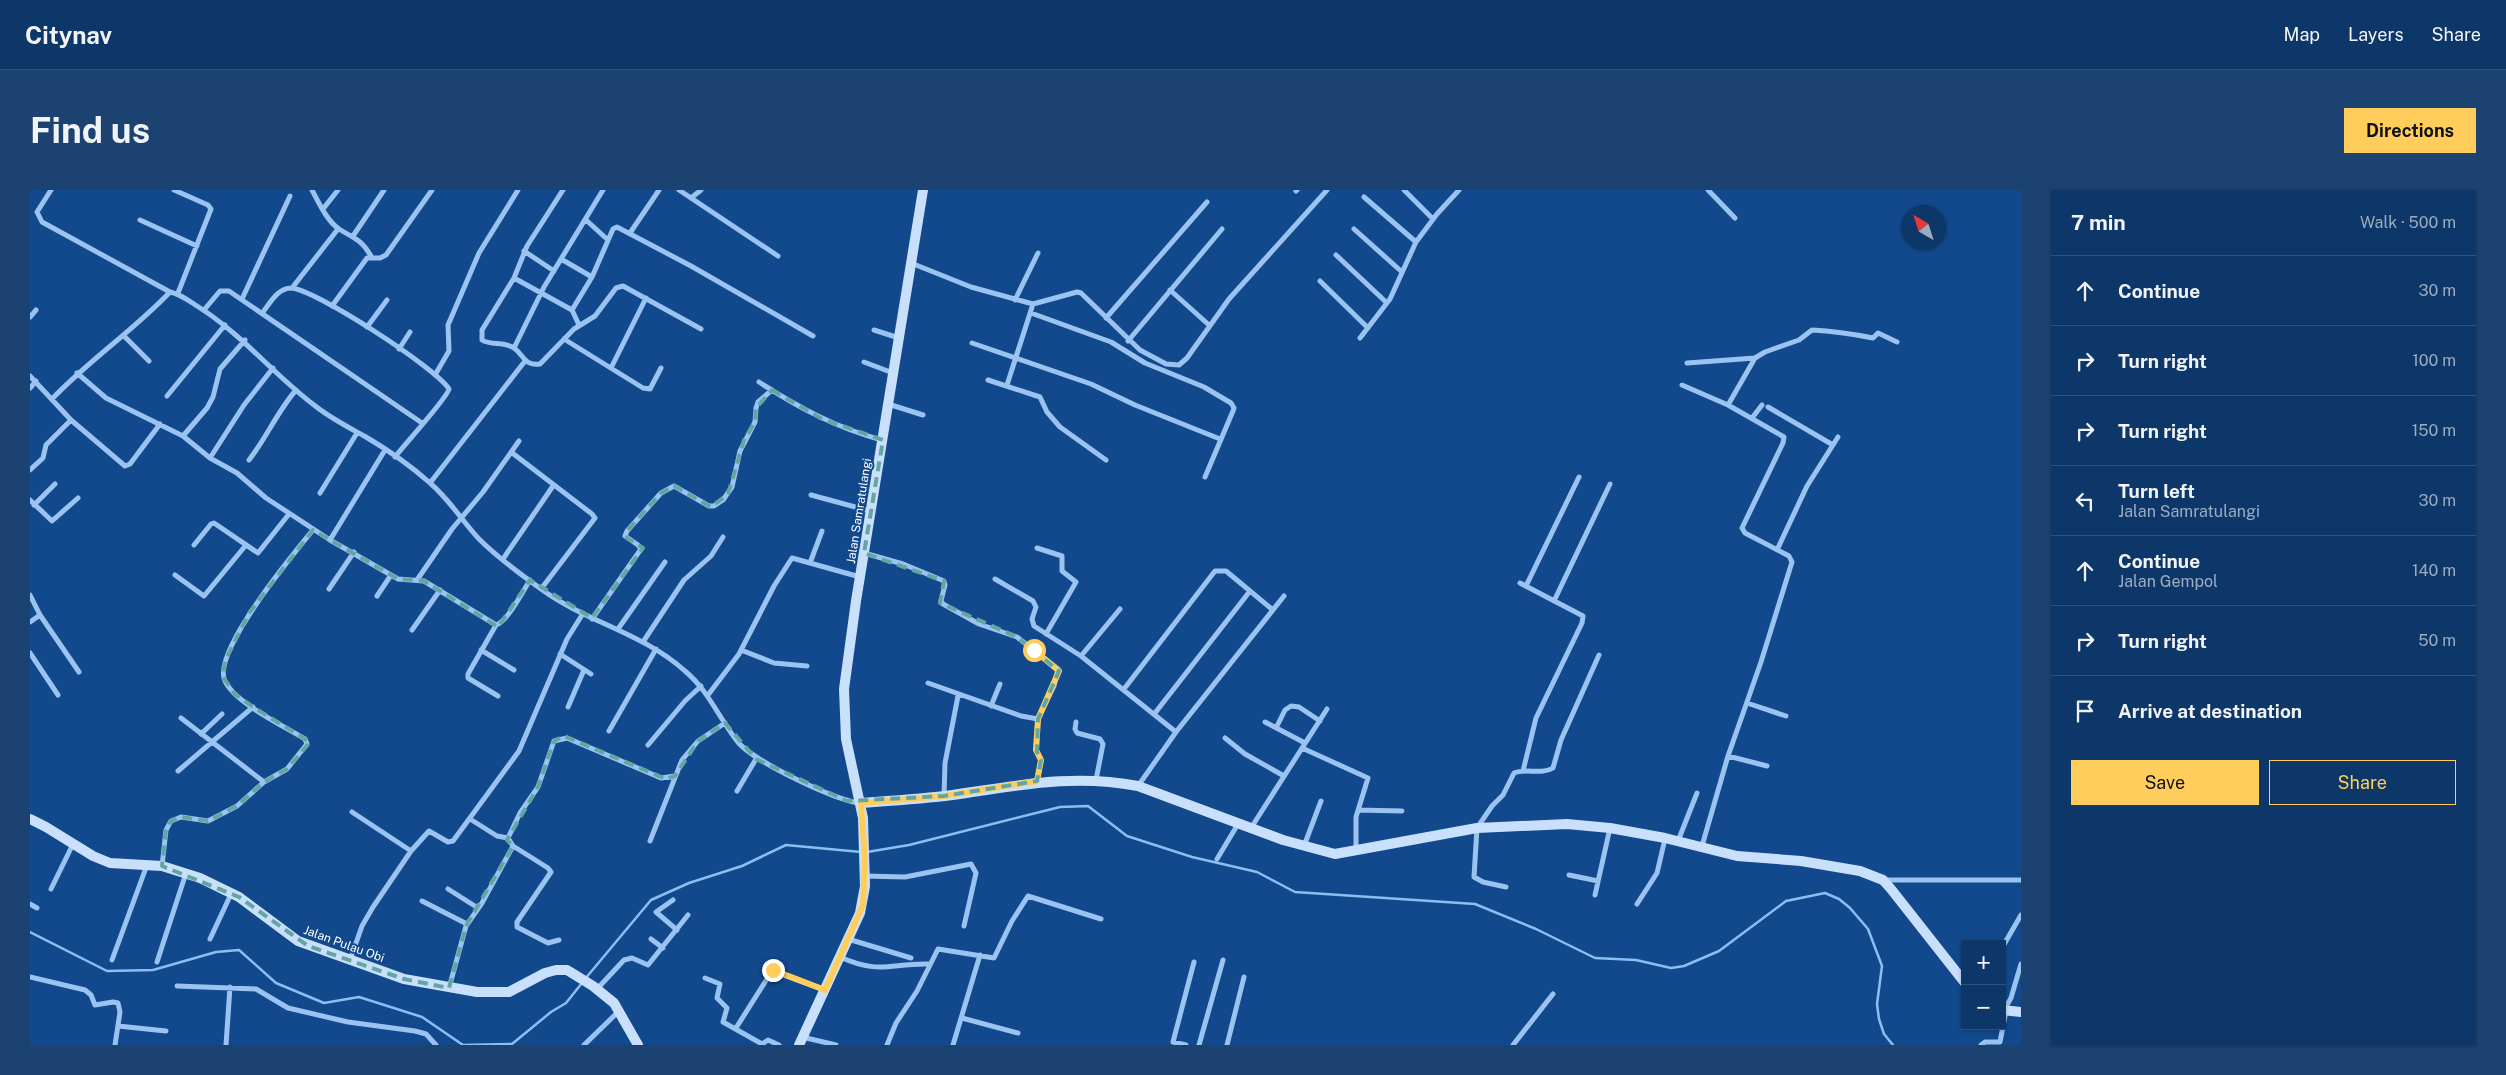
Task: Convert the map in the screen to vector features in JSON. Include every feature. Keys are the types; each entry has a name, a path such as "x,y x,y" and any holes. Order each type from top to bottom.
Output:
{"street":[{"path":"51,190 37,212 42,222 170,292 178,294 225,325 245,340 296,390 331,418 396,457 430,483 480,540 541,589 582,614 618,629 656,649 685,670 708,694 740,744 756,759 832,796 861,803 944,796 1037,781 1096,780 1138,786 1304,847 1335,854 1477,828 1566,824 1610,828 1665,838 1737,856 1801,861 1853,870 1883,880 2021,880"},
{"path":"174,190 210,207 210,213 178,294"},
{"path":"312,190 338,229 364,244 372,256 380,258 386,255 432,190"},
{"path":"323,209 338,190"},
{"path":"353,236 384,190"},
{"path":"435,375 449,352 448,325 479,253 518,190"},
{"path":"563,190 524,251 514,278 480,334 484,342 514,348 525,361 531,364 544,362 579,325 595,316 619,286 624,286 700,329"},
{"path":"514,348 554,270 603,190"},
{"path":"630,233 659,190"},
{"path":"680,190 778,256"},
{"path":"691,198 701,190"},
{"name":"Jalan Samratulangi","path":"800,1041 863,905 865,876 864,836 861,803 848,748 844,719 845,680 923,190"},
{"path":"911,262 971,287 1033,304 1081,293 1128,341 1140,350 1166,364 1179,365 1187,358 1209,325 1254,270 1327,190"},
{"path":"1404,190 1433,219"},
{"path":"1448,190 1454,196"},
{"path":"1360,338 1387,303 1416,242 1433,219 1459,190"},
{"path":"1708,190 1734,218"},
{"path":"242,299 290,196"},
{"path":"1364,197 1416,242"},
{"path":"1106,318 1207,202"},
{"path":"140,220 197,246"},
{"path":"586,220 608,240"},
{"path":"572,310 592,277 615,228 630,233 813,336"},
{"path":"263,312 277,294 292,288 338,229"},
{"path":"1128,341 1222,229"},
{"path":"1354,229 1402,272"},
{"path":"524,251 554,270"},
{"path":"1015,300 1038,253"},
{"path":"1336,255 1387,303"},
{"path":"332,306 363,262 372,256"},
{"path":"561,259 592,277"},
{"path":"514,278 572,310 579,325"},
{"path":"1320,280 1368,328"},
{"path":"292,288 316,296 367,327 435,375 446,385 448,394 422,423 396,457"},
{"path":"204,310 217,294 224,290 242,299 422,423"},
{"path":"1170,290 1209,325"},
{"path":"52,399 105,348 124,336 145,318 170,292"},
{"path":"611,368 646,298"},
{"path":"367,327 387,300"},
{"path":"1007,385 1033,304"},
{"path":"30,317 36,310"},
{"path":"1031,313 1111,342 1144,363 1204,387 1231,403 1234,408 1233,411 1205,477"},
{"path":"167,396 225,325"},
{"path":"874,330 899,338"},
{"path":"1728,405 1756,358 1765,352 1799,340 1812,330 1832,333 1842,331 1873,338 1878,333 1897,342"},
{"path":"399,349 410,332"},
{"path":"124,336 149,361"},
{"path":"564,339 647,389 653,387 661,368"},
{"path":"182,436 207,408 213,397 220,369 245,340"},
{"path":"972,343 1091,384 1135,405 1220,440"},
{"path":"1687,363 1756,358"},
{"path":"430,483 525,361"},
{"path":"864,362 893,373"},
{"path":"210,458 244,405 273,368"},
{"path":"77,373 106,398 182,436 210,458 237,473 289,514 313,530 398,579 424,581 496,624"},
{"path":"30,376 71,420 125,466 130,464 160,424"},
{"path":"988,380 1040,397 1047,412 1060,428 1106,460"},
{"path":"30,388 36,381"},
{"path":"759,382 822,419 858,434 883,440"},
{"path":"1682,384 1728,405 1782,434 1784,439 1742,528 1744,533 1791,559 1791,568 1728,756 1702,846"},
{"path":"249,460 265,438 272,421 296,390"},
{"path":"592,619 641,549 625,536 627,531 661,493 674,486 709,506 714,506 728,494 732,487 744,440 755,422 756,408 772,390"},
{"path":"888,404 923,415"},
{"path":"1752,418 1765,406 1832,445"},
{"path":"30,470 44,456 44,448 71,420"},
{"path":"320,493 357,433"},
{"path":"1777,550 1806,486 1838,437"},
{"path":"417,580 519,441"},
{"path":"330,540 384,450"},
{"path":"511,452 595,518 541,589"},
{"path":"1526,586 1579,477"},
{"path":"34,505 55,484"},
{"path":"1554,601 1610,484"},
{"path":"503,559 553,486"},
{"path":"810,495 871,511"},
{"path":"30,500 52,522 78,498"},
{"path":"194,545 211,524 214,523 256,553 259,552 289,514"},
{"path":"162,866 166,830 171,821 182,817 204,821 211,820 237,806 264,782 293,765 305,748 307,742 253,708 227,686 223,677 225,661 249,614 313,530"},
{"path":"810,563 822,530"},
{"path":"643,642 684,580 711,556 723,538"},
{"path":"175,575 204,596 246,545"},
{"path":"1037,548 1062,556 1062,571 1076,582 1046,634"},
{"path":"329,589 354,552"},
{"path":"864,553 903,564 944,581 942,603 979,624 1017,637 1056,667 1058,674 1038,719 1036,750 1041,760 1037,781"},
{"path":"708,694 741,650 774,586 791,558 843,574 860,577"},
{"path":"618,629 664,562"},
{"path":"1124,689 1216,572 1226,571 1273,610"},
{"path":"377,596 391,575"},
{"path":"995,579 1033,601 1036,607 1032,622 1046,634 1081,656 1155,713 1176,732"},
{"path":"498,696 467,676 496,624 502,622 507,616 530,580"},
{"path":"1520,583 1583,616 1582,623 1536,718 1523,771"},
{"path":"412,630 440,590"},
{"path":"1155,713 1250,591"},
{"path":"30,595 40,615 79,672"},
{"path":"1138,786 1176,732 1284,596"},
{"path":"1081,656 1120,609"},
{"path":"350,960 367,917 411,851 429,831 448,842 453,841 519,751 560,654 582,614"},
{"path":"30,622 40,615"},
{"path":"609,731 656,649"},
{"path":"481,650 514,670"},
{"path":"741,650 774,662 807,666"},
{"path":"30,654 58,695"},
{"path":"560,654 590,674"},
{"path":"1506,887 1482,882 1474,876 1477,828 1492,806 1503,796 1514,773 1553,768 1561,740 1599,655"},
{"path":"568,707 584,670"},
{"path":"928,683 958,696 1021,716 1038,719"},
{"path":"991,706 1000,684"},
{"path":"648,745 685,701 701,686"},
{"path":"944,796 945,764 958,696"},
{"path":"1747,703 1786,716"},
{"path":"1276,728 1285,710 1290,706 1299,707 1320,721"},
{"path":"178,771 253,708"},
{"path":"1251,828 1327,709"},
{"path":"201,734 222,714"},
{"path":"181,718 264,782"},
{"path":"650,841 675,776 688,751 698,741 725,722"},
{"path":"1076,722 1075,729 1077,733 1100,740 1103,744 1096,780"},
{"path":"1265,722 1303,746 1368,778 1358,810 1356,850"},
{"path":"508,838 520,813 538,787 554,741 562,738 567,738 661,778 675,776"},
{"path":"1225,738 1245,754 1284,776"},
{"path":"1728,756 1767,766"},
{"path":"737,791 756,759"},
{"path":"1678,841 1697,793"},
{"path":"1304,847 1321,801"},
{"path":"1358,810 1402,811"},
{"path":"352,812 411,851"},
{"path":"470,818 497,836 508,838"},
{"name":"Jalan Pulau Obi","path":"30,819 110,863 162,866 186,873 231,894 261,913 298,941 404,979 477,992 509,992 556,970 567,970 595,987 620,1011 638,1045"},
{"path":"1217,859 1238,823"},
{"path":"1595,895 1610,828"},
{"path":"508,838 512,846 551,872 517,922 517,927 548,943 559,940"},
{"path":"1637,904 1656,873 1665,838"},
{"path":"51,889 73,844"},
{"path":"449,988 467,924 478,908 512,846"},
{"path":"865,876 905,877 972,864 976,869 976,873 964,926"},
{"path":"112,960 147,865"},
{"path":"158,962 186,873"},
{"path":"1569,874 1598,881"},
{"path":"1883,880 1961,978"},
{"path":"448,889 478,908"},
{"path":"210,939 231,894"},
{"path":"887,1045 896,1022 917,990 936,951 940,948 992,958 996,956 1012,921 1028,896 1101,919"},
{"path":"673,900 656,912 677,930"},
{"path":"422,901 467,924"},
{"path":"30,904 37,908"},
{"path":"595,987 624,960 632,958 648,966 688,914"},
{"path":"2006,941 2021,915"},
{"path":"651,939 663,948"},
{"path":"848,939 911,958"},
{"path":"953,1045 980,955"},
{"path":"840,957 859,966 872,968 929,964"},
{"path":"1199,1045 1223,960"},
{"path":"1186,1045 1173,1042 1194,962"},
{"path":"2006,1007 2011,998 2021,964"},
{"path":"736,1028 772,971 825,990"},
{"path":"30,977 86,990 91,995 94,1005 116,1002 120,1006 120,1012 115,1045"},
{"path":"1227,1045 1244,977"},
{"path":"706,978 720,984 717,998 727,1008 723,1021 762,1044 768,1040 779,1045"},
{"path":"178,986 256,989 288,1008 348,1022 426,1034 436,1045"},
{"path":"226,1045 230,987"},
{"path":"1513,1045 1553,994"},
{"path":"2006,1010 2021,1012"},
{"path":"584,1045 620,1011"},
{"path":"962,1018 1018,1033"},
{"path":"118,1026 166,1032"},
{"path":"1981,1045 1986,1042 2000,1042 2002,1030"},
{"path":"800,1041 836,1045"}],"highlighted area":[{"path":"772,390 822,419 883,440 864,553 944,581 940,603 1017,637 1059,671 1038,719 1037,752 1041,760 1037,781 944,796 847,801 756,759 725,723 698,741 675,776 666,779 564,736 554,741 538,787 507,840 513,846 466,926 449,988 404,979 308,946 239,897 162,866 166,830 171,821 181,817 208,821 237,806 264,782 287,769 310,742 235,694 223,677 225,661 249,613 313,530 398,579 424,581 498,627 530,580 592,618 643,548 627,538 627,531 661,493 674,486 711,507 728,494 744,440 755,422 756,408"}],"waterway":[{"path":"867,852 909,845 1060,807 1088,806 1127,836 1192,857 1257,872 1295,892 1475,904 1536,929 1595,958 1636,960 1671,968 1684,966 1719,951 1786,901 1825,893 1839,899 1850,908 1868,929 1882,966 1877,1004 1879,1019 1884,1034 1893,1045"},
{"path":"585,979 651,900 689,883 742,866 786,845 861,852"},
{"path":"30,932 107,971 153,970 216,952 239,950 276,983 324,1003 359,997 422,1017 463,1045 512,1044 551,1012 566,1003 582,983"}],"route":[{"path":"773,970 825,990 863,905 865,859 861,803 944,796 1037,781 1041,760 1036,750 1038,719 1046,705 1059,671 1034,650"}]}
